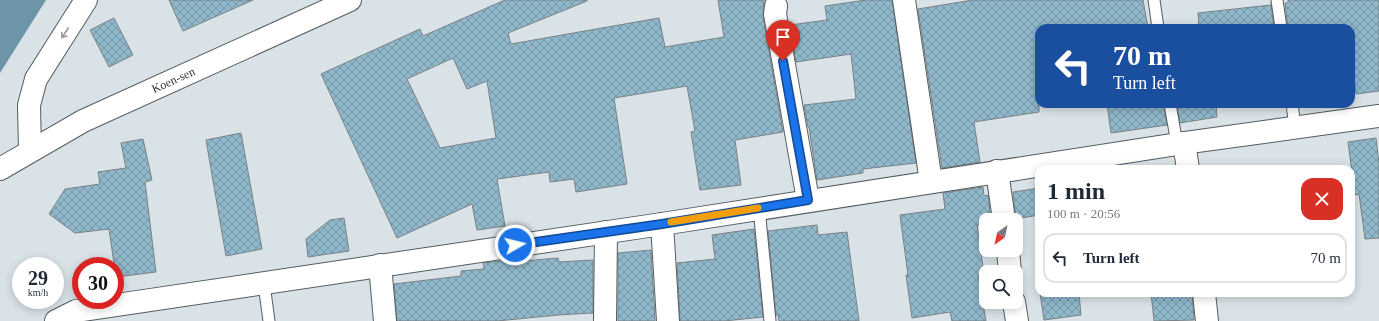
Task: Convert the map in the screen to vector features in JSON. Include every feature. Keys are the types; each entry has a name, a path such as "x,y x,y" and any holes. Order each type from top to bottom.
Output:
{"street":[{"path":"30,151 29,105 36,79 86,0"},
{"name":"Koen-sen","path":"0,169 83,121 350,0"},
{"path":"904,0 931,182"},
{"path":"775,3 775,14 808,200"},
{"path":"1038,165 1379,116"},
{"path":"1180,144 1187,165"},
{"path":"56,321 76,311 662,224 1035,165"},
{"path":"997,171 1003,213"},
{"path":"662,224 668,321"},
{"path":"605,321 606,232"},
{"path":"380,265 385,321"},
{"path":"1204,297 1207,321"},
{"path":"1015,309 1017,321"}],"lane":[{"path":"1154,0 1157,24"},
{"path":"1277,0 1280,24"},
{"path":"1171,108 1180,144"},
{"path":"1293,108 1295,127"},
{"path":"759,208 770,321"},
{"path":"264,284 269,321"}],"water":[{"path":"0,0 46,0 0,73"}],"building":[{"path":"169,0 253,0 183,31"},
{"path":"505,0 587,0 508,33 511,44 659,18 665,47 724,37 718,0 764,0 763,16 783,132 735,140 741,185 700,190 691,132 695,131 687,86 614,98 627,184 576,192 574,179 550,182 549,172 497,179 505,226 477,230 472,204 397,238 321,74 420,29 423,36","holes":["453,58 467,89 487,81 496,138 440,148 407,79"]},
{"path":"866,0 892,0 916,163 863,169 863,173 817,180 804,105 856,99 851,54 796,62 790,25 827,20 825,6"},
{"path":"973,0 1143,0 1147,24 1035,24 1035,108 1039,108 1039,112 974,122 980,162 942,168 918,9"},
{"path":"1288,0 1379,0 1379,91 1356,94 1355,24 1288,24 1285,3 1288,3"},
{"path":"1271,5 1273,24 1199,24 1198,13"},
{"path":"114,18 133,55 109,67 90,30"},
{"path":"1108,108 1164,108 1167,125 1111,133"},
{"path":"1178,108 1216,108 1217,117 1180,123"},
{"path":"241,133 262,249 226,256 206,140"},
{"path":"1376,138 1379,164 1379,238 1365,239 1359,194 1355,195 1355,165 1351,165 1348,142"},
{"path":"143,139 152,180 145,182 156,272 124,276 124,257 113,257 109,229 75,233 49,214 65,189 100,184 98,172 126,168 121,143"},
{"path":"983,187 984,196 988,195 990,213 979,213 979,225 977,225 979,257 982,257 983,265 979,265 978,275 979,309 984,309 986,321 952,321 950,312 912,318 900,215 945,209 943,193"},
{"path":"1035,189 1035,216 1023,218 1023,213 1015,213 1013,192"},
{"path":"344,218 349,251 308,257 306,239 330,220"},
{"path":"817,225 818,235 847,232 859,321 779,321 778,315 776,315 768,231"},
{"path":"754,229 763,317 724,321 680,321 677,263 715,259 712,235"},
{"path":"651,250 655,321 618,321 618,253"},
{"path":"558,258 559,262 593,260 593,313 497,321 397,321 394,284 461,276 461,271 484,269 483,263"},
{"path":"1041,297 1079,297 1081,315 1044,320"},
{"path":"1151,297 1192,297 1194,320 1154,321"}],"slow traffic":[{"path":"671,222 758,208"}],"route":[{"path":"515,245 662,224 808,200 783,61"}]}
